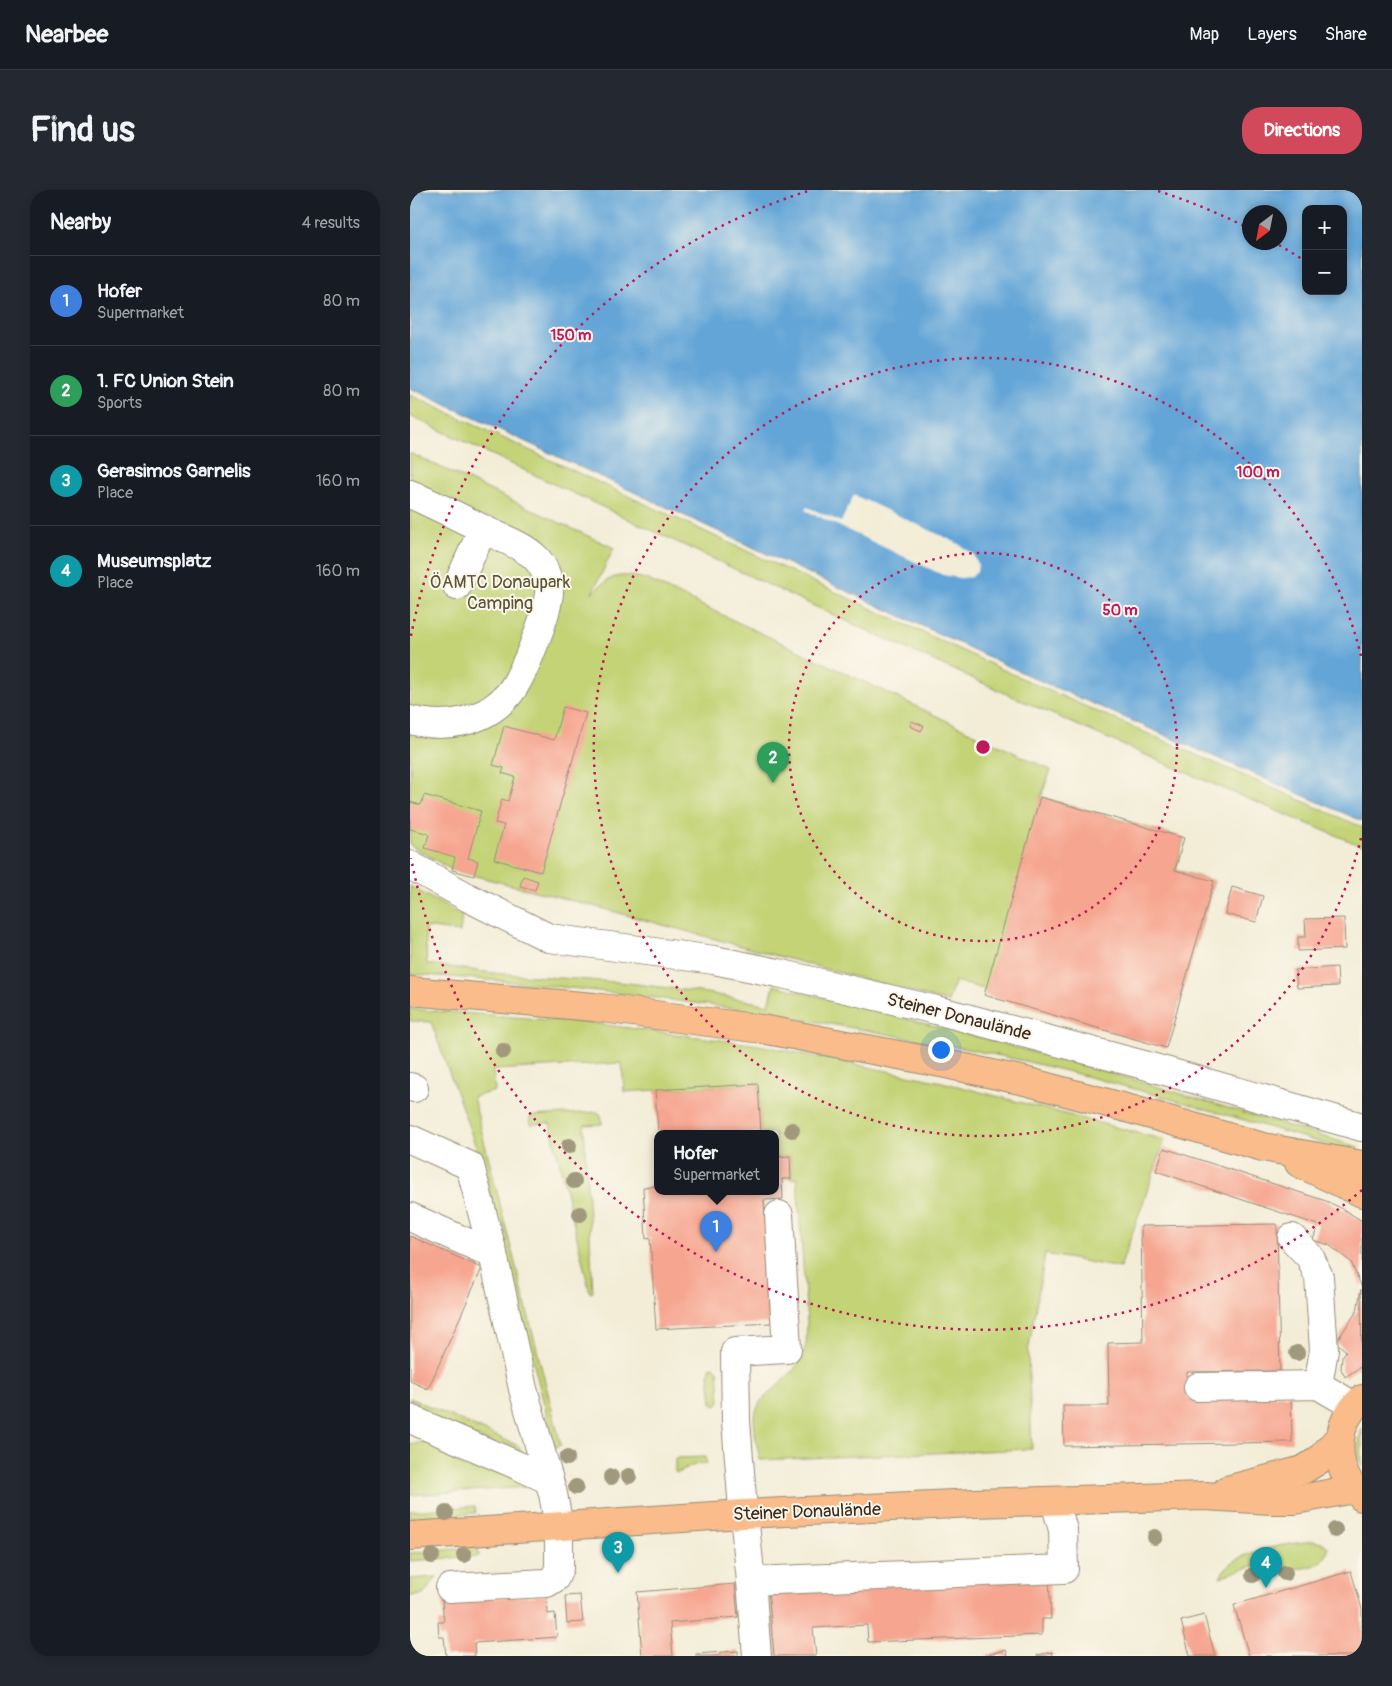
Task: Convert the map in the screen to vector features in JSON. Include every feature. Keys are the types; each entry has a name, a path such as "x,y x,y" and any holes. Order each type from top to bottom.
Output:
{"main road":[{"path":"410,991 594,1007 762,1029 946,1064 1130,1109 1264,1147 1362,1165"},
{"path":"1264,1147 1362,1193"},
{"path":"1358,1402 1344,1421 1340,1438 1339,1456 1344,1474 1358,1493"},
{"name":"Steiner Donaulände","path":"1204,1496 1303,1470 1318,1460 1340,1438"},
{"name":"Steiner Donaulände","path":"410,1536 743,1514 1204,1496 1295,1500 1358,1493"}],"street":[{"path":"410,494 519,546 536,558 546,574 549,591 546,609 533,644 520,676 508,695 488,710 466,721 447,725 425,724 410,720"},
{"path":"457,586 483,529"},
{"name":"Steiner Donaulände","path":"410,864 469,898 549,938 714,960 787,975 955,1015 1144,1065 1362,1127"},
{"path":"410,1139 470,1166 493,1254 523,1389 560,1526 558,1568 555,1578 547,1583 450,1588"},
{"path":"757,1656 736,1421 735,1352 787,1349 779,1215"},
{"path":"410,1217 493,1254"},
{"path":"1292,1238 1310,1257 1320,1277 1324,1350 1318,1385"},
{"path":"1198,1387 1318,1385 1358,1402"},
{"path":"410,1419 549,1480"},
{"path":"751,1581 1064,1569 1063,1530 1055,1502"}],"green space":[{"path":"410,395 1034,684 1362,827 1362,846 1241,796 1002,692 764,583 410,416"},
{"name":"ÖAMTC Donaupark Camping","path":"410,453 614,548 592,593 605,582 617,577 629,576 646,579 1051,770 1041,797 1184,838 1176,870 1214,881 1168,1041 955,981 948,1002 452,870 410,845"},
{"path":"410,886 462,916 460,932 425,927 427,964 493,973 629,983 707,993 769,1005 774,985 1132,1079 1358,1147 1356,1153 1193,1105 1070,1072 963,1048 687,1002 521,983 410,974"},
{"path":"410,1009 591,1023 759,1045 942,1082 1165,1140 1120,1268 1045,1254 1028,1352 1032,1449 760,1460 754,1416 760,1402 793,1371 801,1359 806,1345 807,1322 797,1178 791,1179 790,1156 779,1157 779,1130 761,1130 758,1084 624,1092 622,1063 493,1070 495,1091 473,1097 561,1445 555,1447 485,1172 431,1022 410,1021"},
{"path":"598,1112 601,1115 602,1124 584,1125 593,1292 590,1293 550,1123 531,1124 529,1121 531,1116"},
{"path":"711,1366 718,1370 720,1402 717,1406 712,1402 709,1373"},
{"path":"410,1398 519,1446 522,1455 410,1410"},
{"path":"1362,1427 1362,1466 1358,1446"},
{"path":"438,1438 531,1485 528,1487 410,1495 410,1445"},
{"path":"705,1457 707,1464 697,1464 677,1473 675,1472 675,1458"},
{"path":"475,1506 476,1513 410,1518 410,1511"},
{"path":"1313,1541 1323,1543 1328,1547 1324,1558 1316,1565 1299,1568 1270,1563 1238,1570 1220,1577 1226,1568 1236,1560 1248,1555 1261,1550"},
{"path":"478,1547 479,1556 410,1561 410,1553"},
{"path":"437,1577 423,1595 410,1596 410,1579"}],"water":[{"path":"410,190 1362,190 1362,821 1036,679 410,388"}],"pier":[{"path":"854,495 957,543 973,554 978,564 977,572 971,577 960,578 943,575 805,510 807,507 841,522"}],"building":[{"path":"563,707 586,713 541,872 494,859 504,825 495,823 502,799 508,801 515,777 502,773 504,768 493,765 504,726 554,740"},
{"path":"912,721 924,726 921,731 910,726"},
{"path":"424,795 481,811 468,858 478,861 474,876 452,870 455,857 425,848 429,834 410,829 410,802 421,805"},
{"path":"1040,797 1184,838 1175,870 1214,881 1166,1048 984,995"},
{"path":"523,876 538,881 535,890 520,886"},
{"path":"1232,887 1263,896 1256,922 1225,914"},
{"path":"1344,918 1345,949 1298,951 1298,937 1306,937 1305,919"},
{"path":"1337,967 1338,986 1297,988 1295,970"},
{"path":"758,1084 761,1130 658,1130 655,1090"},
{"path":"1164,1148 1326,1201 1362,1221 1362,1288 1351,1262 1329,1245 1313,1240 1318,1225 1156,1171"},
{"path":"790,1156 791,1179 782,1179 783,1199 764,1200 771,1323 656,1329 650,1238 646,1239 643,1187 654,1186 654,1195 779,1195 779,1157"},
{"path":"1277,1224 1280,1371 1187,1372 1187,1397 1291,1395 1292,1442 1064,1446 1063,1406 1109,1406 1108,1343 1143,1342 1141,1226"},
{"path":"410,1236 482,1268 428,1389 410,1381"},
{"path":"1361,1289 1362,1366 1345,1377 1341,1369 1342,1357 1346,1351 1336,1342 1357,1311"},
{"path":"1351,1571 1362,1609 1362,1656 1249,1656 1234,1605"},
{"path":"1049,1577 1051,1619 1042,1619 1042,1635 868,1642 867,1625 813,1628 816,1656 774,1656 768,1588"},
{"path":"735,1584 738,1617 670,1623 673,1656 642,1656 637,1592"},
{"path":"547,1595 548,1614 555,1613 557,1637 474,1643 475,1656 446,1656 444,1637 439,1637 438,1622 444,1622 442,1601"},
{"path":"580,1595 583,1622 567,1623 565,1596"},
{"path":"1204,1615 1215,1656 1190,1656 1181,1621"},
{"path":"1006,1650 1008,1656 985,1656 985,1655"},
{"path":"738,1651 738,1656 696,1656 696,1654"},
{"path":"1052,1652 1053,1656 1037,1656 1037,1655"}],"place":[{"name":"1. FC Union Stein","path":"773,783"},
{"name":"Hofer","path":"716,1252"},
{"name":"Gerasimos Garnelis","path":"618,1573"},
{"name":"Museumsplatz","path":"1266,1588"}]}
